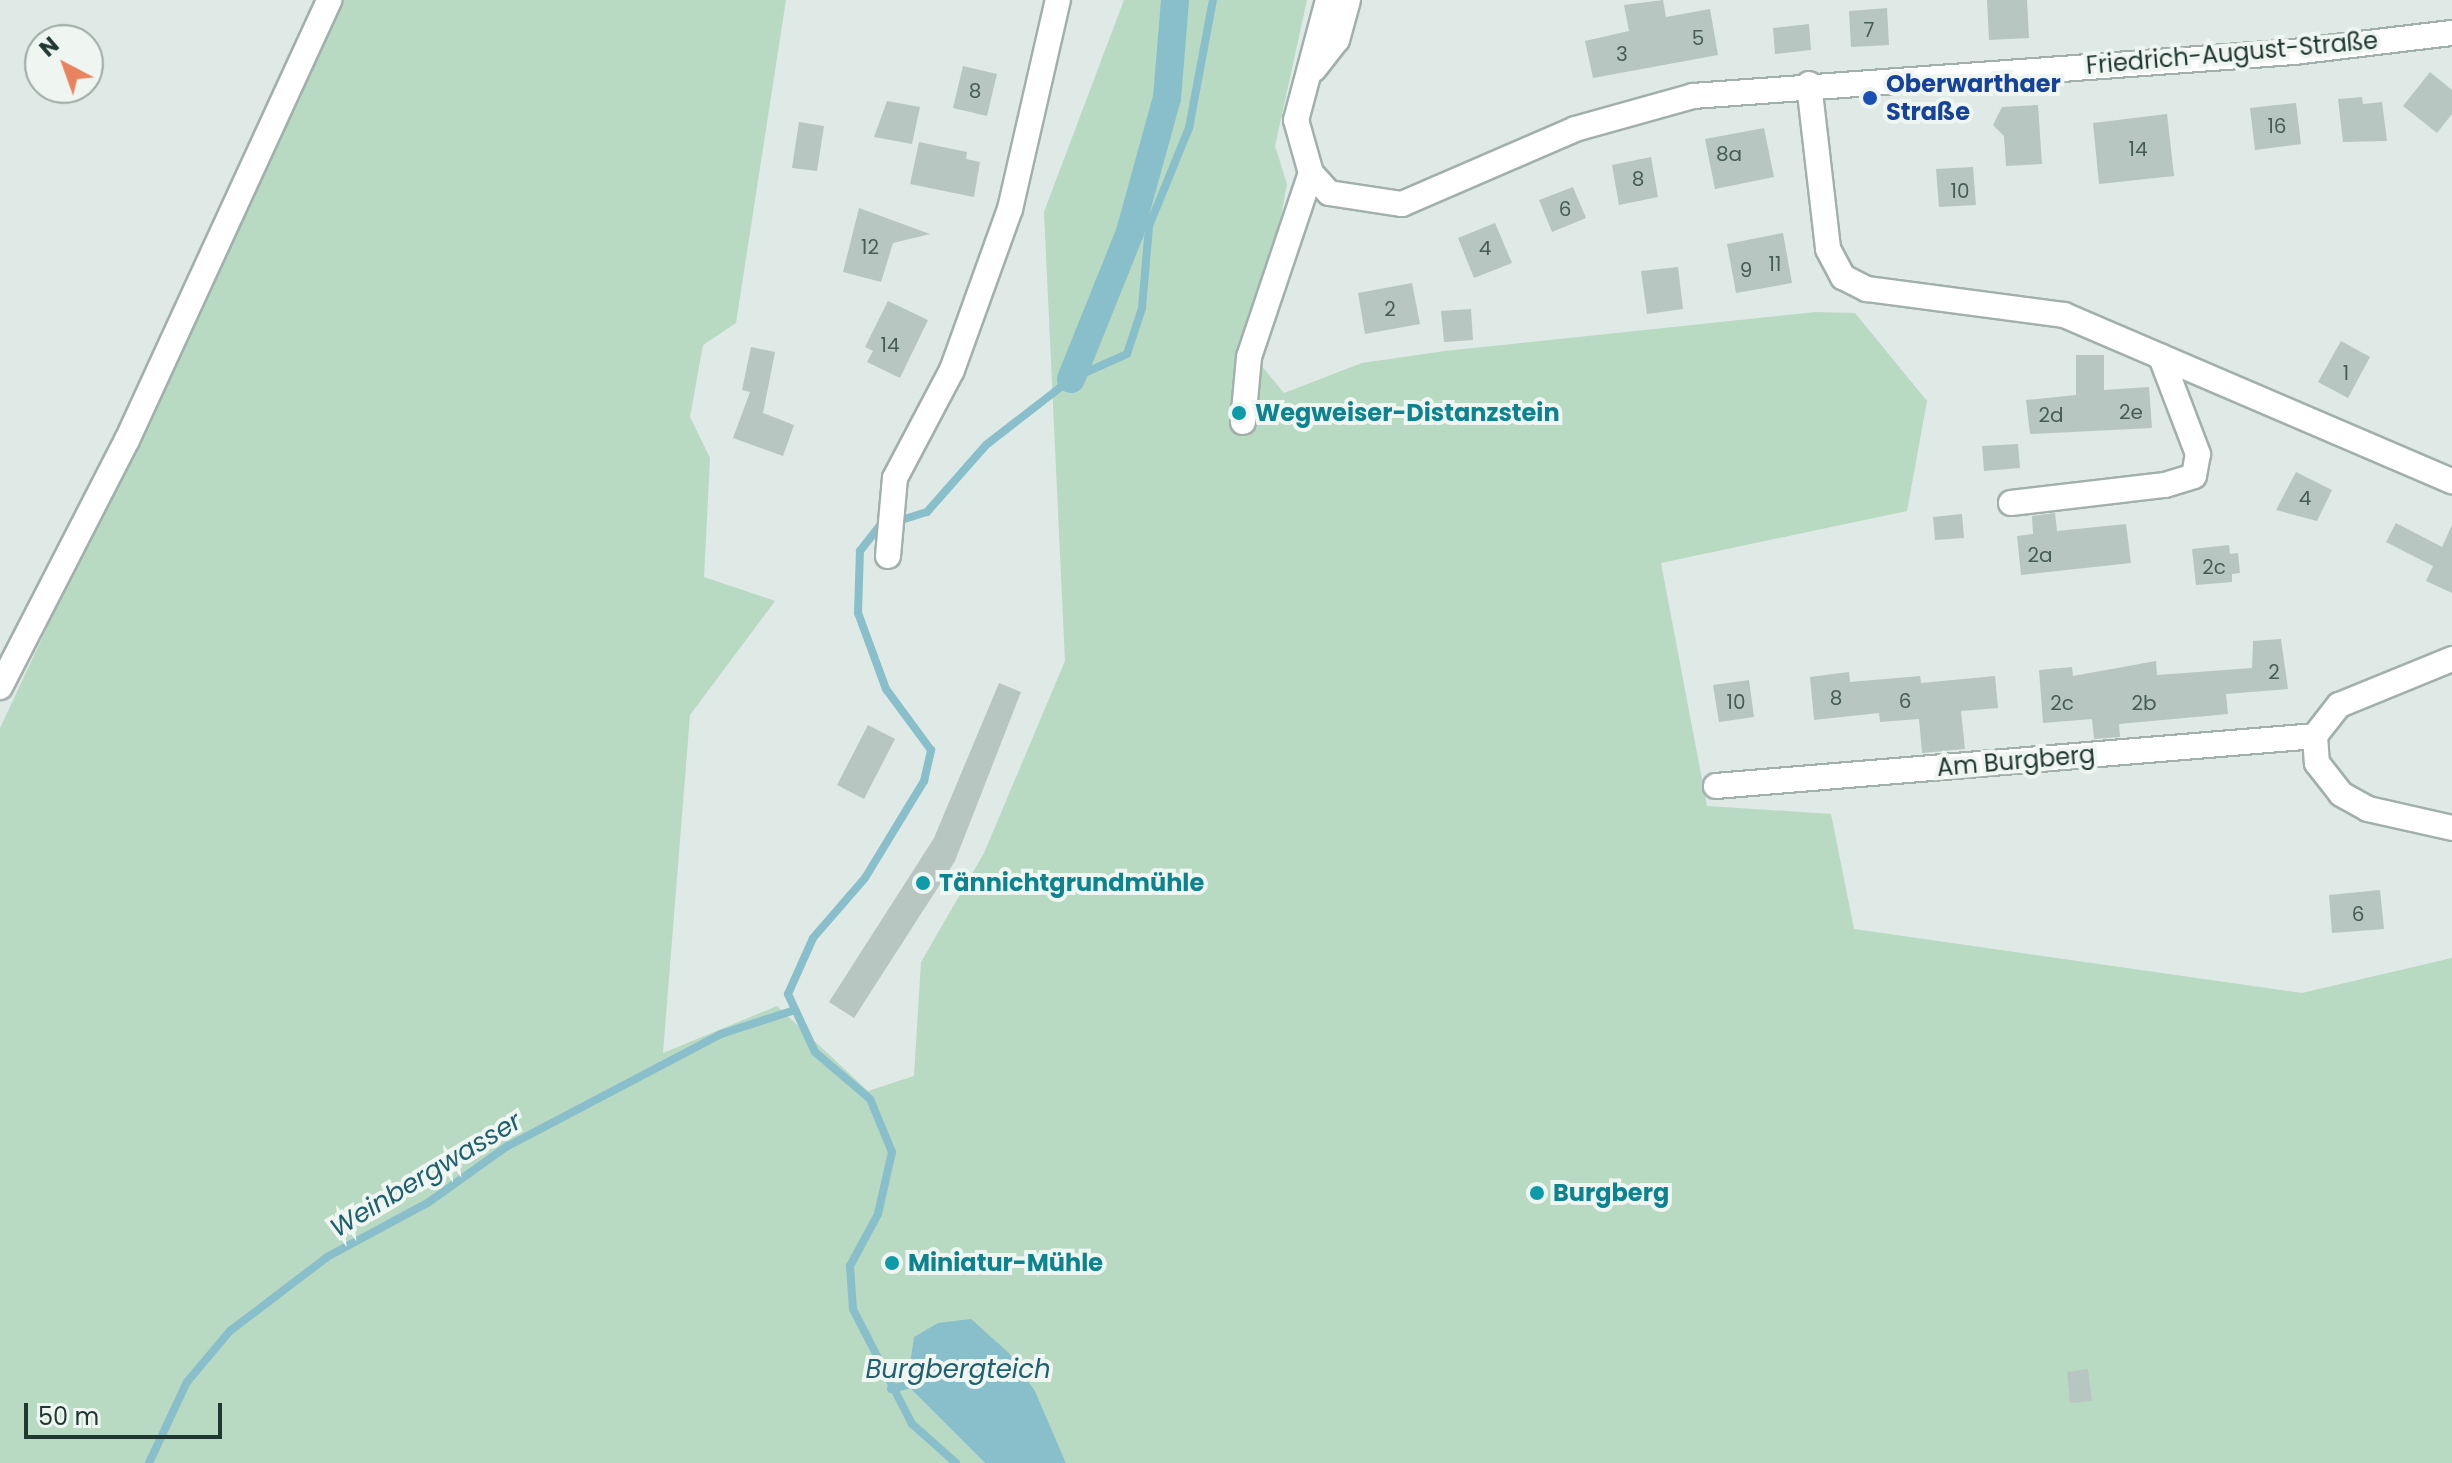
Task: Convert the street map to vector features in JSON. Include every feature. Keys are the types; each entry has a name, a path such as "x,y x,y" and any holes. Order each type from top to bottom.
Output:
{"street":[{"path":"0,687 127,440 329,0"},
{"path":"888,556 895,478 952,370 1010,209 1058,0"},
{"path":"1243,422 1249,357 1311,173 1296,120 1328,0"},
{"path":"1305,81 1337,40 1348,0"},
{"name":"Friedrich-August-Straße","path":"1311,173 1329,193 1402,204 1640,107 1809,84 2294,52 2452,33"},
{"path":"1809,84 1828,249 1843,277 1867,289 2064,315 2452,481"},
{"path":"2011,503 2165,485 2194,476 2198,454 2161,357"},
{"path":"2452,659 2339,705 2315,736 2317,763 2341,794 2368,809 2452,828"},
{"name":"Am Burgberg","path":"1716,786 2315,736"}],"green space":[{"path":"342,0 786,0 736,323 703,345 690,417 710,458 704,577 775,601 690,715 663,1053 777,1006 868,1091 914,1076 921,962 984,853 1065,661 1044,212 1124,0 1307,0 1275,146 1287,184 1255,358 1284,393 1362,363 1445,351 1815,312 1855,313 1927,401 1907,511 1661,563 1707,806 1831,814 1854,929 2302,993 2452,958 2452,1463 1066,1463 1035,1391 1009,1353 907,1385 985,1463 0,1463 0,728"}],"water":[{"name":"Burgbergteich","path":"971,1319 1009,1353 1035,1391 1066,1463 985,1463 907,1385 914,1337 938,1323"}],"building":[{"path":"1663,0 1666,17 1710,9 1718,55 1593,78 1585,41 1629,31 1624,5"},
{"path":"1987,0 2027,0 2029,38 1989,40"},
{"path":"1887,8 1889,45 1851,47 1849,11"},
{"path":"1809,24 1811,50 1775,54 1773,28"},
{"path":"963,66 997,74 987,116 953,108"},
{"path":"2430,72 2452,90 2452,114 2437,133 2403,106"},
{"path":"2362,97 2363,104 2382,102 2387,141 2343,142 2338,99"},
{"path":"887,101 920,107 912,144 874,137"},
{"path":"2296,103 2301,144 2255,150 2250,108"},
{"path":"2038,105 2042,164 2006,166 2004,136 1993,125 2002,107"},
{"path":"2167,114 2174,176 2099,184 2093,123"},
{"path":"799,122 824,126 817,171 792,168"},
{"path":"1764,128 1774,177 1715,189 1705,139"},
{"path":"919,142 967,152 966,159 980,162 974,197 910,184"},
{"path":"1651,157 1658,197 1619,205 1612,165"},
{"path":"1973,167 1976,205 1939,207 1936,169"},
{"path":"1573,187 1586,218 1552,232 1539,200"},
{"path":"859,208 930,234 893,243 881,282 843,272"},
{"path":"1495,223 1512,263 1474,278 1458,238"},
{"path":"1783,233 1792,283 1736,293 1727,244"},
{"path":"1678,267 1683,309 1647,314 1641,271"},
{"path":"1412,283 1420,324 1365,334 1358,293"},
{"path":"888,301 928,320 900,378 867,362 873,351 865,347"},
{"path":"1471,309 1473,340 1444,342 1441,311"},
{"path":"2341,341 2370,357 2348,398 2318,382"},
{"path":"751,347 775,352 763,413 794,425 783,456 733,438 750,392 742,390"},
{"path":"2076,355 2104,355 2104,390 2149,387 2152,428 2030,434 2026,400 2076,395"},
{"path":"2018,444 2020,468 1984,471 1982,446"},
{"path":"2296,472 2332,490 2317,521 2276,510"},
{"path":"2055,513 2057,531 2126,524 2131,563 2021,575 2017,536 2033,534 2032,516"},
{"path":"1962,514 1964,538 1935,540 1933,517"},
{"path":"2396,523 2442,547 2452,525 2452,593 2426,581 2433,566 2386,542"},
{"path":"2229,545 2230,554 2238,553 2240,573 2232,574 2232,582 2196,585 2192,549"},
{"path":"2281,639 2288,689 2226,694 2228,714 2119,724 2120,737 2094,739 2092,719 2043,723 2039,670 2072,667 2073,676 2156,661 2157,675 2252,668 2253,641"},
{"path":"1849,672 1850,682 1920,676 1921,683 1995,676 1998,708 1961,711 1965,749 1922,753 1919,719 1880,722 1879,713 1814,720 1810,677"},
{"path":"1749,680 1754,717 1719,722 1713,685"},
{"path":"999,683 1021,692 955,861 854,1018 829,1002 934,838"},
{"path":"868,725 895,739 864,799 837,785"},
{"path":"2380,890 2384,929 2332,933 2329,895"},
{"path":"2088,1369 2092,1401 2070,1403 2067,1372"}],"waterway":[{"path":"1071,379 1130,232 1167,98 1175,0"},
{"path":"956,1463 912,1424 853,1309 850,1266 878,1214 892,1152 870,1099 815,1052 788,994 813,938 865,878 924,781 931,750 886,689 858,613 860,551 879,527 927,512 986,445 1071,379 1127,354 1142,308 1149,226 1189,128 1213,0"},
{"name":"Weinbergwasser","path":"149,1463 187,1382 230,1331 327,1257 429,1202 506,1147 721,1034 795,1010"},
{"path":"891,1389 907,1385"}],"place":[{"name":"Oberwarthaer Straße","path":"1870,98"},
{"name":"Wegweiser-Distanzstein","path":"1239,413"},
{"name":"Tännichtgrundmühle","path":"923,883"},
{"name":"Burgberg","path":"1537,1193"},
{"name":"Miniatur-Mühle","path":"892,1263"}]}
